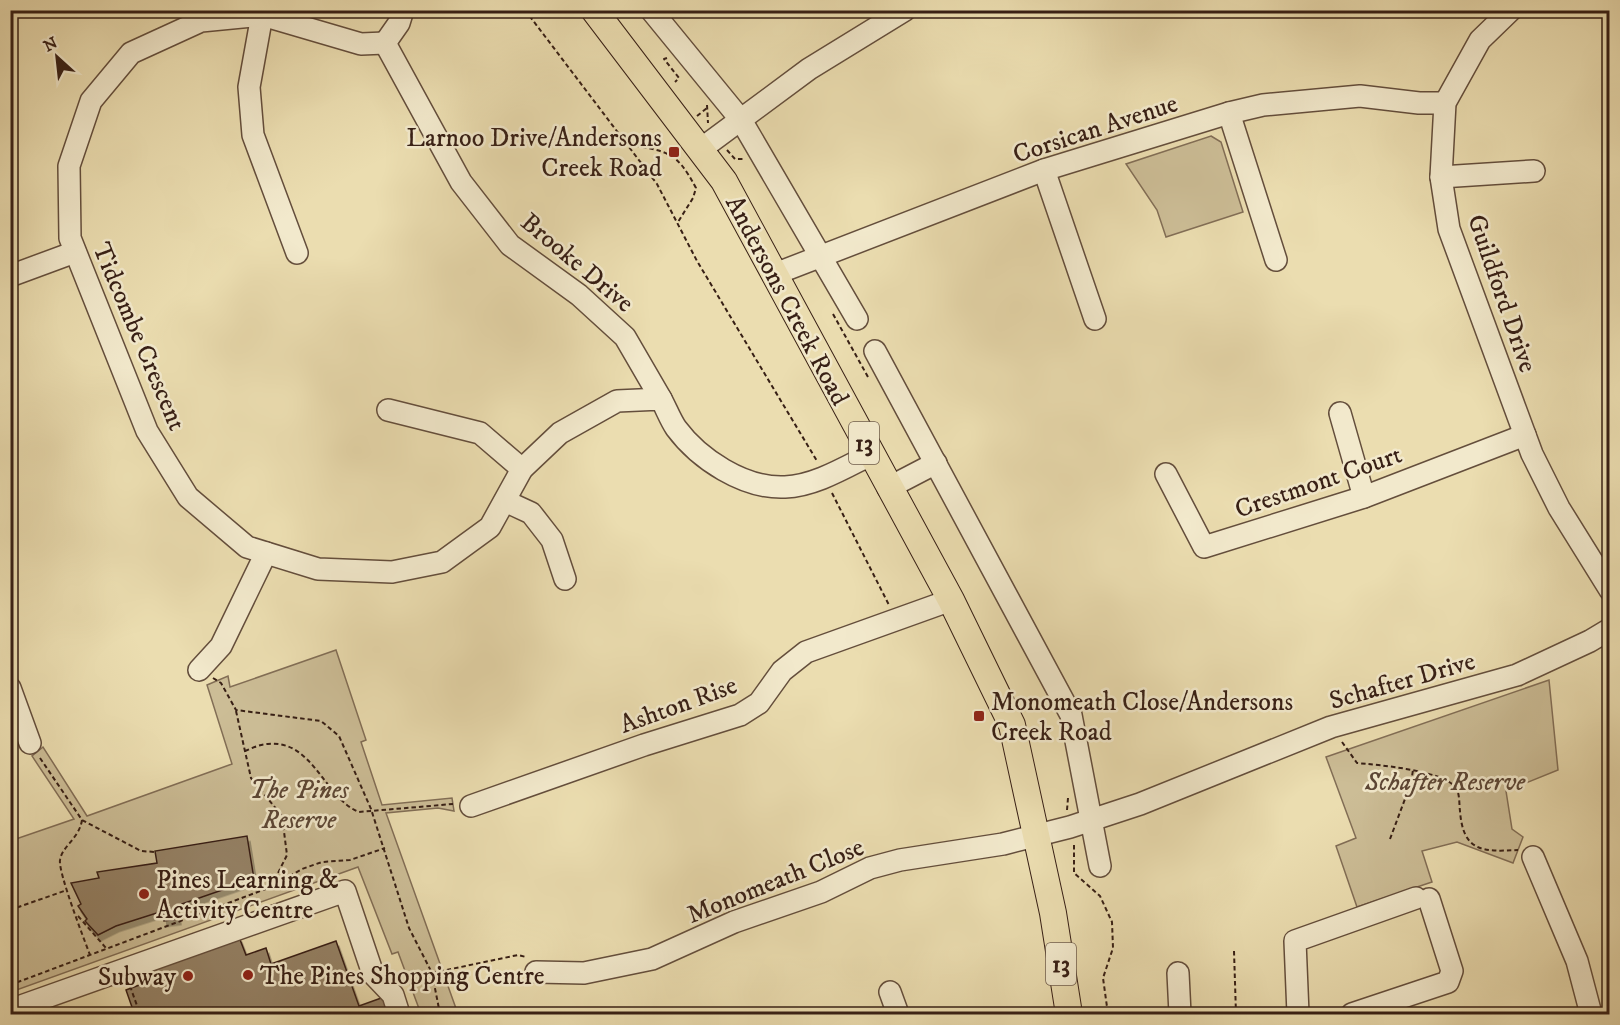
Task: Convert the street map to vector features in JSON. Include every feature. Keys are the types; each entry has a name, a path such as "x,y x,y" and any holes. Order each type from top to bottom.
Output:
{"main road":[{"name":"Andersons Creek Road","path":"594,10 724,181 870,455 951,600 1012,725 1053,913 1069,1014"},
{"name":"Andersons Creek Road","path":"1053,913 1055,1014"}],"street":[{"path":"385,44 399,23 403,10"},
{"path":"651,10 741,120 857,319"},
{"name":"Guildford Drive","path":"1511,10 1480,40 1445,104 1441,177 1449,229 1525,435 1558,508 1610,590"},
{"path":"701,149 809,69 905,11"},
{"path":"262,15 249,87 253,135 297,253"},
{"name":"Tidcombe Crescent","path":"385,44 361,44 262,15 201,21 131,52 91,101 69,166 70,238 147,432 188,497 247,547 318,569 392,572 442,562 490,527 522,469 561,433 617,400 661,399"},
{"name":"Brooke Drive","path":"385,44 461,182 510,245 579,295 625,337 661,399"},
{"name":"Corsican Avenue","path":"775,274 1044,170 1229,113 1263,105 1360,96 1445,104"},
{"path":"1229,113 1276,260"},
{"path":"1044,170 1095,320"},
{"path":"1441,177 1534,171"},
{"path":"10,276 75,252"},
{"path":"875,351 1071,715 1100,866"},
{"path":"661,399 676,427 707,459 750,482 785,487 819,479 870,455"},
{"path":"388,410 480,433 522,469"},
{"path":"1340,413 1364,496"},
{"name":"Crestmont Court","path":"1166,474 1204,547 1364,496 1525,435"},
{"path":"888,488 936,463"},
{"path":"505,501 531,513 552,540 565,579"},
{"path":"199,670 221,645 266,553"},
{"name":"Ashton Rise","path":"471,806 644,745 740,716 759,703 782,671 806,652 951,600"},
{"name":"Schafter Drive","path":"1037,836 1140,804 1331,727 1517,675 1590,641 1610,629"},
{"path":"10,688 30,743"},
{"name":"Monomeath Close","path":"536,969 584,973 652,959 734,922 821,892 870,868 900,860 1003,844 1037,836"},
{"path":"1533,857 1577,961 1591,1014"},
{"path":"10,1010 345,891 373,974 393,995 399,1014"},
{"path":"1298,1014 1295,940 1422,899 1452,971 1448,982 1352,1014"},
{"path":"1178,973 1180,1014"},
{"path":"890,992 898,1014"}],"path":[{"path":"525,10 657,184 697,261 792,415 820,466"},
{"path":"670,56 664,59 679,78 673,84 678,90"},
{"path":"697,117 707,108"},
{"path":"627,144 668,152 678,160 691,179 696,188 693,198 677,223"},
{"path":"829,486 885,600 896,611"},
{"path":"199,670 221,683 236,710 251,778 282,816 287,855 271,887"},
{"path":"236,710 321,721 339,736 371,809 409,928 432,973 440,1014"},
{"path":"1331,727 1357,763 1413,770 1443,780 1456,789 1464,832 1478,848 1488,852 1527,849 1533,857"},
{"path":"30,743 82,820 141,851 155,852"},
{"path":"245,751 269,743 288,747 310,760 346,807 359,812 446,803 471,806"},
{"path":"1390,839 1412,783 1413,770"},
{"path":"82,820 79,834 62,852 60,860 90,956"},
{"path":"10,985 271,887 302,869 322,862 350,860 385,848"},
{"path":"10,910 68,889"},
{"path":"76,914 106,949"},
{"path":"172,920 172,925"},
{"path":"1234,951 1236,1014"},
{"path":"432,973 518,955 536,969"},
{"path":"148,1014 153,1014"}],"green space":[{"path":"1211,136 1221,142 1243,212 1166,237 1157,210 1126,164"},
{"name":"The Pines Reserve","path":"336,650 366,740 361,742 382,805 452,798 454,811 438,808 386,813 458,1014 421,1014 398,952 392,954 358,867 11,992 10,841 74,819 32,756 43,747 87,816 232,764 207,685 228,676 230,687"},
{"name":"Schafter Reserve","path":"1549,680 1558,770 1506,791 1512,829 1523,837 1513,863 1457,842 1422,851 1432,882 1357,907 1336,846 1356,838 1326,757"}],"building":[{"name":"Pines Learning & Activity Centre","path":"247,836 254,879 176,906 178,919 164,921 163,911 116,926 98,935 85,921 87,919 78,906 81,904 71,883 99,878 97,872 157,863 155,851"},
{"name":"The Pines Shopping Centre","path":"239,937 246,955 266,948 271,964 336,941 359,1006 384,997 390,1014 143,1014 142,1009 133,1010 126,990 150,981 145,970"}],"place":[{"name":"Larnoo Drive/Andersons Creek Road","path":"674,152"},
{"name":"Monomeath Close/Andersons Creek Road","path":"979,716"},
{"name":"Pines Learning & Activity Centre","path":"144,894"},
{"name":"The Pines Shopping Centre","path":"248,975"},
{"name":"Subway","path":"188,976"}]}
